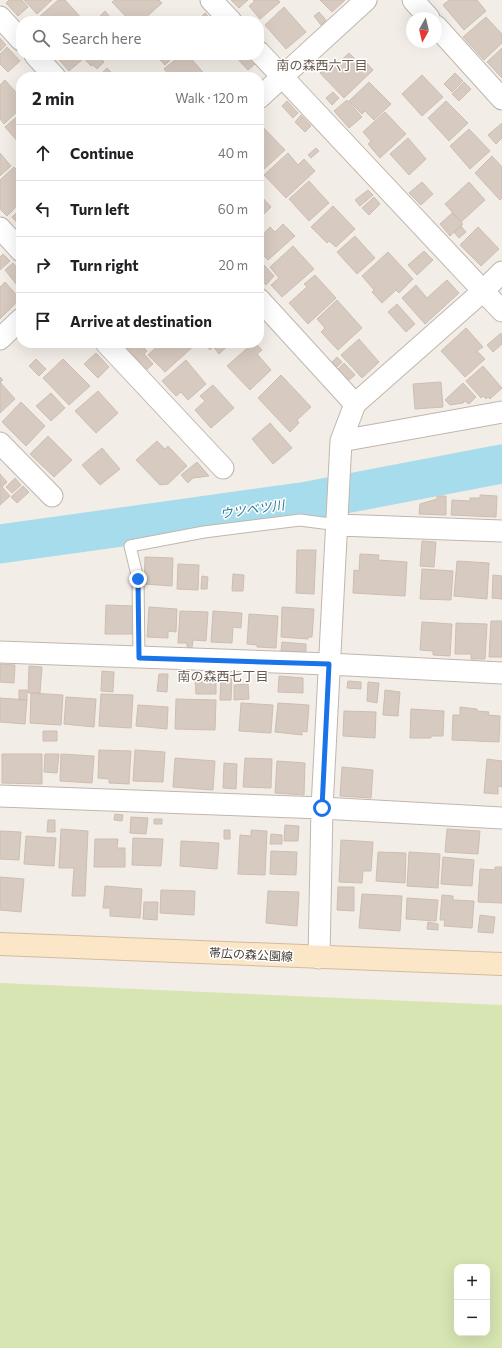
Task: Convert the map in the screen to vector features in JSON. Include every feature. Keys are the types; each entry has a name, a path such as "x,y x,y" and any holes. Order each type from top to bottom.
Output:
{"main road":[{"name":"帯広の森公園線","path":"0,944 319,958 502,964"}],"street":[{"path":"211,0 226,16"},
{"path":"264,93 366,0"},
{"path":"413,0 424,12"},
{"path":"0,17 16,35"},
{"path":"442,33 502,99"},
{"path":"264,57 502,311"},
{"path":"40,60 50,72"},
{"path":"0,228 16,246"},
{"path":"319,958 322,808 341,441 355,404 483,291 502,272"},
{"path":"264,304 355,404"},
{"path":"0,339 16,324"},
{"path":"111,348 223,468"},
{"path":"341,441 502,412"},
{"path":"0,443 52,496"},
{"path":"338,517 502,531"},
{"path":"0,652 329,664 502,673"},
{"path":"0,796 322,808 502,818"}],"lane":[{"path":"139,658 138,579 130,546 204,532 300,520 338,517"}],"green space":[{"path":"0,983 502,1005 502,1348 0,1348"}],"building":[{"path":"9,0 22,0 28,7 18,16 6,3"},
{"path":"24,0 52,0 37,14"},
{"path":"58,0 65,0 79,16 40,16"},
{"path":"115,0 159,0 162,3 148,16 125,16 112,2"},
{"path":"231,0 248,0 239,8"},
{"path":"253,0 278,0 280,2 264,16 257,16 249,6 255,1"},
{"path":"320,0 345,0 332,12"},
{"path":"449,0 477,0 486,11 464,30 443,5"},
{"path":"284,7 306,32 286,49 265,25"},
{"path":"105,11 109,16 100,16"},
{"path":"319,12 326,20 321,25 314,16"},
{"path":"486,17 502,34 502,43 484,60 463,37"},
{"path":"0,38 6,45 0,51"},
{"path":"7,47 16,57 16,60 20,61 8,72 0,64 0,54"},
{"path":"502,48 502,78 487,62"},
{"path":"349,53 359,63 363,59 373,70 344,98 320,73 331,63 334,67"},
{"path":"59,60 82,60 69,71"},
{"path":"86,60 102,60 104,62 97,69 93,65 91,66"},
{"path":"160,60 170,60 165,65"},
{"path":"175,60 192,60 203,72 167,72 164,69"},
{"path":"239,60 251,60 255,64 248,70"},
{"path":"107,68 111,72 103,72"},
{"path":"455,73 463,81 452,92 444,84"},
{"path":"422,75 443,97 422,116 402,94"},
{"path":"5,80 16,92 16,113 4,124 0,119 0,85"},
{"path":"369,82 391,104 374,120 365,111 362,114 349,101"},
{"path":"464,82 471,89 459,101 452,94"},
{"path":"333,92 339,98 332,105 326,98"},
{"path":"347,100 362,117 349,128 334,111"},
{"path":"287,101 298,113 293,118 282,106"},
{"path":"446,101 468,123 449,141 428,118"},
{"path":"385,112 406,134 380,158 368,144 371,141 363,132"},
{"path":"301,115 311,126 305,132 295,122"},
{"path":"16,117 16,139 5,127"},
{"path":"502,123 502,138 496,144 488,135"},
{"path":"264,128 285,150 264,169"},
{"path":"469,129 490,151 470,169 450,146"},
{"path":"408,138 426,159 409,175 390,154"},
{"path":"316,148 319,151 311,158 308,155"},
{"path":"0,153 11,166 0,176"},
{"path":"288,153 298,165 304,159 315,171 286,198 264,175"},
{"path":"492,156 502,167 502,198 500,200 475,173"},
{"path":"14,167 16,169 16,207 7,216 0,209 0,180"},
{"path":"309,181 329,203 309,221 289,199"},
{"path":"422,182 433,194 421,205 409,193"},
{"path":"469,182 485,200 461,222 445,204"},
{"path":"368,190 373,195 360,206 355,200"},
{"path":"374,197 380,204 369,215 362,208"},
{"path":"264,199 271,207 264,214"},
{"path":"333,206 355,229 336,247 329,241 327,243 311,227"},
{"path":"16,213 16,221 12,217"},
{"path":"452,213 463,224 450,236 440,224"},
{"path":"283,224 295,236 268,260 264,256 264,233 270,227 275,232"},
{"path":"461,226 466,232 459,238 454,232"},
{"path":"478,227 499,249 481,266 460,245"},
{"path":"355,236 375,258 357,274 337,252"},
{"path":"293,246 314,269 282,297 271,285 279,278 270,267"},
{"path":"424,251 433,260 417,275 408,265"},
{"path":"388,252 413,279 399,293 396,290 382,303 372,292 374,290 362,276"},
{"path":"3,254 10,261 0,270 0,257"},
{"path":"13,263 16,266 16,284 5,270"},
{"path":"264,265 274,276 266,285 264,283"},
{"path":"315,275 336,298 308,324 289,303 307,287 304,284"},
{"path":"447,280 459,293 425,324 402,298 416,285 427,298"},
{"path":"5,282 16,294 16,303 0,319 0,287"},
{"path":"337,300 362,328 338,350 321,332 325,328 317,319"},
{"path":"397,304 415,324 406,332 388,312"},
{"path":"466,328 483,347 477,351 485,359 465,377 441,351"},
{"path":"501,333 502,344 493,352 487,345"},
{"path":"359,339 379,362 362,378 341,355"},
{"path":"127,348 144,348 147,351 144,354 153,364 144,372 124,351"},
{"path":"156,348 191,348 165,372 148,355"},
{"path":"214,348 226,348 219,354"},
{"path":"247,348 260,348 262,350 257,354 271,370 250,390 227,366"},
{"path":"96,353 109,367 98,378 84,364"},
{"path":"337,357 342,362 337,367 332,362"},
{"path":"36,359 46,369 39,376 29,366"},
{"path":"63,359 90,386 69,405 43,378"},
{"path":"186,360 206,384 188,400 181,392 176,396 162,381"},
{"path":"344,363 355,375 348,381 338,369"},
{"path":"483,366 502,388 490,399 488,397 486,399 483,396 481,398 466,381"},
{"path":"281,375 311,407 297,420 299,423 290,432 258,398"},
{"path":"0,382 15,399 0,413"},
{"path":"441,382 443,407 415,409 413,384"},
{"path":"463,383 476,397 469,404 465,401 463,403 450,405 445,400"},
{"path":"213,385 234,408 211,428 195,410 205,401 200,396"},
{"path":"98,391 118,413 96,433 75,411"},
{"path":"51,393 65,408 51,421 36,406"},
{"path":"21,402 45,426 26,446 2,422"},
{"path":"270,423 292,448 273,464 252,439"},
{"path":"48,436 72,460 54,477 30,454"},
{"path":"157,441 165,449 168,446 187,466 168,484 160,485 136,460"},
{"path":"102,448 120,469 100,485 82,465"},
{"path":"197,462 209,476 193,478 188,483 181,475"},
{"path":"0,474 7,482 2,487 10,496 0,505"},
{"path":"15,478 21,485 12,493 6,487"},
{"path":"23,486 29,492 17,503 11,497"},
{"path":"480,495 497,496 496,517 451,515 452,500 470,501 470,498 480,498"},
{"path":"437,496 446,496 446,515 419,514 420,504 437,499"},
{"path":"422,541 436,542 434,567 420,566"},
{"path":"297,550 316,550 314,594 296,593"},
{"path":"360,554 379,555 378,560 407,562 405,596 353,593 354,570 359,571"},
{"path":"145,557 173,558 172,586 144,584"},
{"path":"457,561 489,563 487,599 454,596"},
{"path":"178,564 199,565 198,590 177,589"},
{"path":"422,569 453,571 451,600 420,599"},
{"path":"233,574 244,575 243,591 232,591"},
{"path":"493,575 502,576 502,599 492,598"},
{"path":"202,576 208,577 207,589 201,589"},
{"path":"106,605 133,606 132,634 105,634"},
{"path":"149,607 177,609 176,632 168,631 168,638 147,637"},
{"path":"282,607 314,609 312,637 308,637 308,639 281,637"},
{"path":"180,611 208,612 206,641 193,640 192,648 187,647 187,643 178,643"},
{"path":"213,611 242,613 241,628 233,627 232,643 211,642"},
{"path":"249,614 278,616 276,648 257,647 257,645 247,644"},
{"path":"491,621 502,621 502,657 489,657"},
{"path":"422,622 452,624 450,656 433,655 433,651 420,650"},
{"path":"456,623 487,624 485,659 471,659 471,654 455,654"},
{"path":"282,642 306,644 306,652 281,651"},
{"path":"0,664 15,665 14,683 0,682"},
{"path":"29,666 42,667 40,693 28,693"},
{"path":"102,671 114,672 113,692 101,691"},
{"path":"159,674 168,674 167,692 157,691"},
{"path":"279,676 303,678 303,693 278,692"},
{"path":"195,677 216,677 216,694 196,694"},
{"path":"221,677 232,677 231,700 220,700"},
{"path":"348,681 361,682 361,689 347,688"},
{"path":"368,682 379,683 377,703 367,701"},
{"path":"248,684 249,699 234,700 234,685"},
{"path":"19,690 27,690 27,700 19,700"},
{"path":"385,690 400,692 398,716 383,715"},
{"path":"31,693 63,695 61,725 30,723"},
{"path":"101,694 133,695 131,728 99,726"},
{"path":"66,697 96,699 94,727 64,724"},
{"path":"0,698 27,700 25,724 0,722"},
{"path":"176,699 216,700 215,730 175,729"},
{"path":"241,703 273,705 271,733 239,731"},
{"path":"278,703 309,705 307,732 302,731 302,735 275,732"},
{"path":"138,705 168,707 167,729 136,726"},
{"path":"460,707 477,709 477,711 489,712 488,715 500,716 499,742 452,740 453,715 460,715"},
{"path":"411,709 444,711 443,736 431,736 431,738 410,738"},
{"path":"344,711 376,712 375,738 343,736"},
{"path":"43,731 57,731 57,741 43,741"},
{"path":"99,750 131,751 129,784 109,783 109,779 98,778"},
{"path":"135,750 165,752 163,782 133,781"},
{"path":"2,754 42,754 42,784 2,783"},
{"path":"45,754 59,754 57,773 44,772"},
{"path":"61,754 94,756 92,783 60,781"},
{"path":"175,758 215,761 213,790 173,787"},
{"path":"245,758 272,759 271,788 243,787"},
{"path":"487,759 502,761 502,787 498,786 498,794 484,793"},
{"path":"277,761 305,763 304,795 275,793"},
{"path":"224,763 237,764 236,789 223,788"},
{"path":"342,767 373,770 371,798 340,796"},
{"path":"115,814 123,815 122,821 114,820"},
{"path":"131,817 148,818 146,834 130,833"},
{"path":"154,819 162,819 162,824 154,824"},
{"path":"48,820 55,820 55,832 47,832"},
{"path":"285,825 299,826 298,841 284,841"},
{"path":"61,829 88,831 85,896 72,896 74,868 59,868"},
{"path":"447,829 480,831 478,854 445,852"},
{"path":"224,830 230,830 230,839 224,839"},
{"path":"251,830 267,831 265,875 238,874 240,835 251,836"},
{"path":"0,831 21,832 19,860 0,859"},
{"path":"271,834 282,835 282,844 270,844"},
{"path":"26,836 56,838 54,866 24,864"},
{"path":"133,838 163,839 161,866 132,865"},
{"path":"95,839 118,839 117,848 125,848 125,867 94,867"},
{"path":"341,840 373,842 371,871 363,871 362,883 339,882"},
{"path":"181,841 219,843 217,869 180,866"},
{"path":"271,851 297,852 296,875 270,874"},
{"path":"378,852 406,853 405,883 376,881"},
{"path":"409,852 440,854 438,888 407,886"},
{"path":"443,857 474,860 472,886 441,884"},
{"path":"495,867 502,867 502,903 478,902 480,869 495,870"},
{"path":"0,877 24,879 21,912 0,910"},
{"path":"105,886 142,889 140,918 110,916 110,908 103,908"},
{"path":"338,887 354,887 354,911 337,910"},
{"path":"161,890 195,891 194,915 160,913"},
{"path":"268,891 299,892 297,926 266,923"},
{"path":"362,894 402,896 400,931 359,928"},
{"path":"442,895 453,896 453,900 474,901 472,928 444,926 445,920 440,920"},
{"path":"407,898 438,900 436,921 406,919"},
{"path":"144,902 158,902 157,920 143,919"},
{"path":"480,915 495,917 493,933 478,932"},
{"path":"428,922 438,924 438,930 427,929"}],"waterway":[{"name":"ウツベツ川","path":"0,544 308,501 502,464"}],"district":[{"name":"南の森西六丁目","path":"322,65"},
{"name":"南の森西七丁目","path":"223,676"}],"route":[{"path":"138,579 139,658 329,664 322,808"}]}
